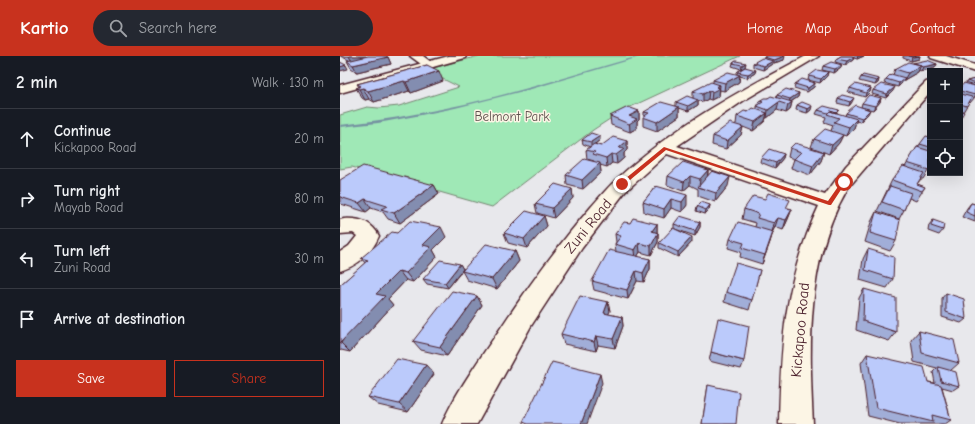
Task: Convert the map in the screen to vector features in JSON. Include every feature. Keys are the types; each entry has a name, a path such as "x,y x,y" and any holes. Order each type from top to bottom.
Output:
{"street":[{"path":"415,56 429,65"},
{"path":"340,90 461,56"},
{"name":"Zuni Road","path":"459,424 503,349 568,248 622,184 666,148 700,123 814,56"},
{"path":"935,56 975,70"},
{"path":"963,73 975,70"},
{"name":"Kickapoo Road","path":"796,424 795,373 798,312 806,267 818,231 829,203 860,163 927,88"},
{"path":"666,148 829,203"},
{"path":"340,227 360,227 366,230 368,236 365,244 358,252 340,262"}],"green space":[{"name":"Belmont Park","path":"479,56 740,56 622,111 593,130 492,207 352,167 340,169 340,115 367,107 379,108 399,106 459,87 425,70"}],"building":[{"path":"368,56 388,57 353,65 347,61"},
{"path":"785,56 774,60 764,57"},
{"path":"841,56 854,57 847,61 836,59"},
{"path":"762,58 773,61 764,66 753,63"},
{"path":"927,60 937,64 923,67 913,63"},
{"path":"736,61 746,63 742,65 733,63"},
{"path":"340,62 346,65 340,67"},
{"path":"831,62 842,65 835,69 823,66"},
{"path":"908,62 921,65 908,73 895,69"},
{"path":"427,65 439,71 406,82 404,81 368,91 363,88 356,88 361,86 357,84"},
{"path":"745,67 756,70 748,74 737,72"},
{"path":"817,70 828,72 821,79 809,76"},
{"path":"728,72 740,75 725,83 713,80"},
{"path":"891,74 905,78 899,83 886,79"},
{"path":"863,75 879,79 877,81 861,77"},
{"path":"802,79 815,83 808,88 795,84"},
{"path":"975,79 975,84 967,81"},
{"path":"711,82 720,85 716,87 720,88 703,94 693,91"},
{"path":"964,83 975,86 975,95 963,92"},
{"path":"855,84 871,88 866,93 850,88"},
{"path":"881,84 895,87 887,94 873,90"},
{"path":"786,89 799,93 790,99 777,95"},
{"path":"842,95 854,98 850,102 838,98"},
{"path":"869,95 881,98 875,106 862,103"},
{"path":"963,95 972,97 967,106 963,105"},
{"path":"687,96 698,100 688,106 676,102"},
{"path":"771,96 792,102 788,105 779,102 768,110 757,106 763,102 759,101"},
{"path":"661,102 679,107 657,122 643,117 649,113 644,112"},
{"path":"802,102 812,106 808,109 797,105"},
{"path":"855,105 870,110 862,118 846,113"},
{"path":"824,106 839,110 836,113 830,111 828,113 818,110"},
{"path":"628,107 639,111 629,116 637,119 629,124 610,116"},
{"path":"753,108 767,113 755,122 737,116 744,111 748,112"},
{"path":"830,111 857,119 849,127 834,122 839,118 827,114"},
{"path":"730,123 743,127 727,141 713,136"},
{"path":"825,129 843,135 832,145 814,139"},
{"path":"591,133 600,136 591,142 582,140"},
{"path":"926,136 927,136 927,146 920,144"},
{"path":"613,137 627,141 619,148 624,149 616,155 611,154 606,158 593,154 595,152 586,150 594,144 601,146"},
{"path":"795,143 824,152 813,166 794,159 801,152 790,148"},
{"path":"917,147 927,150 927,169 907,163"},
{"path":"769,149 784,154 776,163 761,158"},
{"path":"584,159 600,163 582,180 566,175"},
{"path":"683,162 708,170 700,179 690,176 684,182 668,176"},
{"path":"363,166 434,185 394,213 381,209 387,206 365,199 359,203 340,197 340,180"},
{"path":"903,166 924,173 917,184 925,187 922,191 892,180"},
{"path":"712,171 730,177 716,193 698,187"},
{"path":"555,184 572,189 552,208 535,204"},
{"path":"656,186 687,195 682,202 671,199 664,209 643,202"},
{"path":"890,186 911,193 904,210 882,202"},
{"path":"768,193 790,200 786,208 792,209 786,220 778,218 774,223 757,218 759,214 744,209 753,196 765,199"},
{"path":"701,202 710,205 706,210 697,206"},
{"path":"971,203 975,204 975,216 966,212"},
{"path":"526,211 544,216 524,239 504,233"},
{"path":"876,212 900,220 896,241 870,233"},
{"path":"680,216 700,222 695,231 674,224"},
{"path":"633,218 657,224 652,231 658,233 651,246 639,243 635,250 615,244 621,236 615,234 624,222 630,223"},
{"path":"933,220 944,224 943,230 931,226"},
{"path":"410,221 441,227 423,245 431,247 406,273 399,271 376,294 385,296 340,343 340,285 368,260 361,258 392,232 397,233"},
{"path":"738,222 773,232 765,255 742,248 744,243 730,239"},
{"path":"673,228 692,237 678,252 659,243"},
{"path":"486,244 515,251 492,279 462,271"},
{"path":"868,249 894,257 893,279 865,270"},
{"path":"609,250 650,259 643,273 636,271 627,290 592,281"},
{"path":"440,260 460,264 445,283 423,279"},
{"path":"736,263 760,270 752,300 726,292"},
{"path":"864,289 896,298 896,332 863,321"},
{"path":"452,291 477,296 440,347 413,341"},
{"path":"946,293 964,299 966,319 946,312"},
{"path":"580,296 608,302 604,313 622,317 613,339 596,336 594,342 561,334"},
{"path":"718,318 749,326 744,361 711,352"},
{"path":"919,331 954,340 959,363 922,353"},
{"path":"867,354 924,367 928,382 941,385 951,420 932,415 933,422 876,408"},
{"path":"397,359 426,365 399,404 368,397"},
{"path":"552,362 600,374 581,424 528,424 523,422"},
{"path":"938,367 956,372 959,386 941,381"},
{"path":"708,385 739,392 736,424 702,424"}],"waterway":[{"path":"340,126 378,122 455,107 530,88 642,56"}],"route":[{"path":"622,184 666,148 829,203 844,182"}]}
